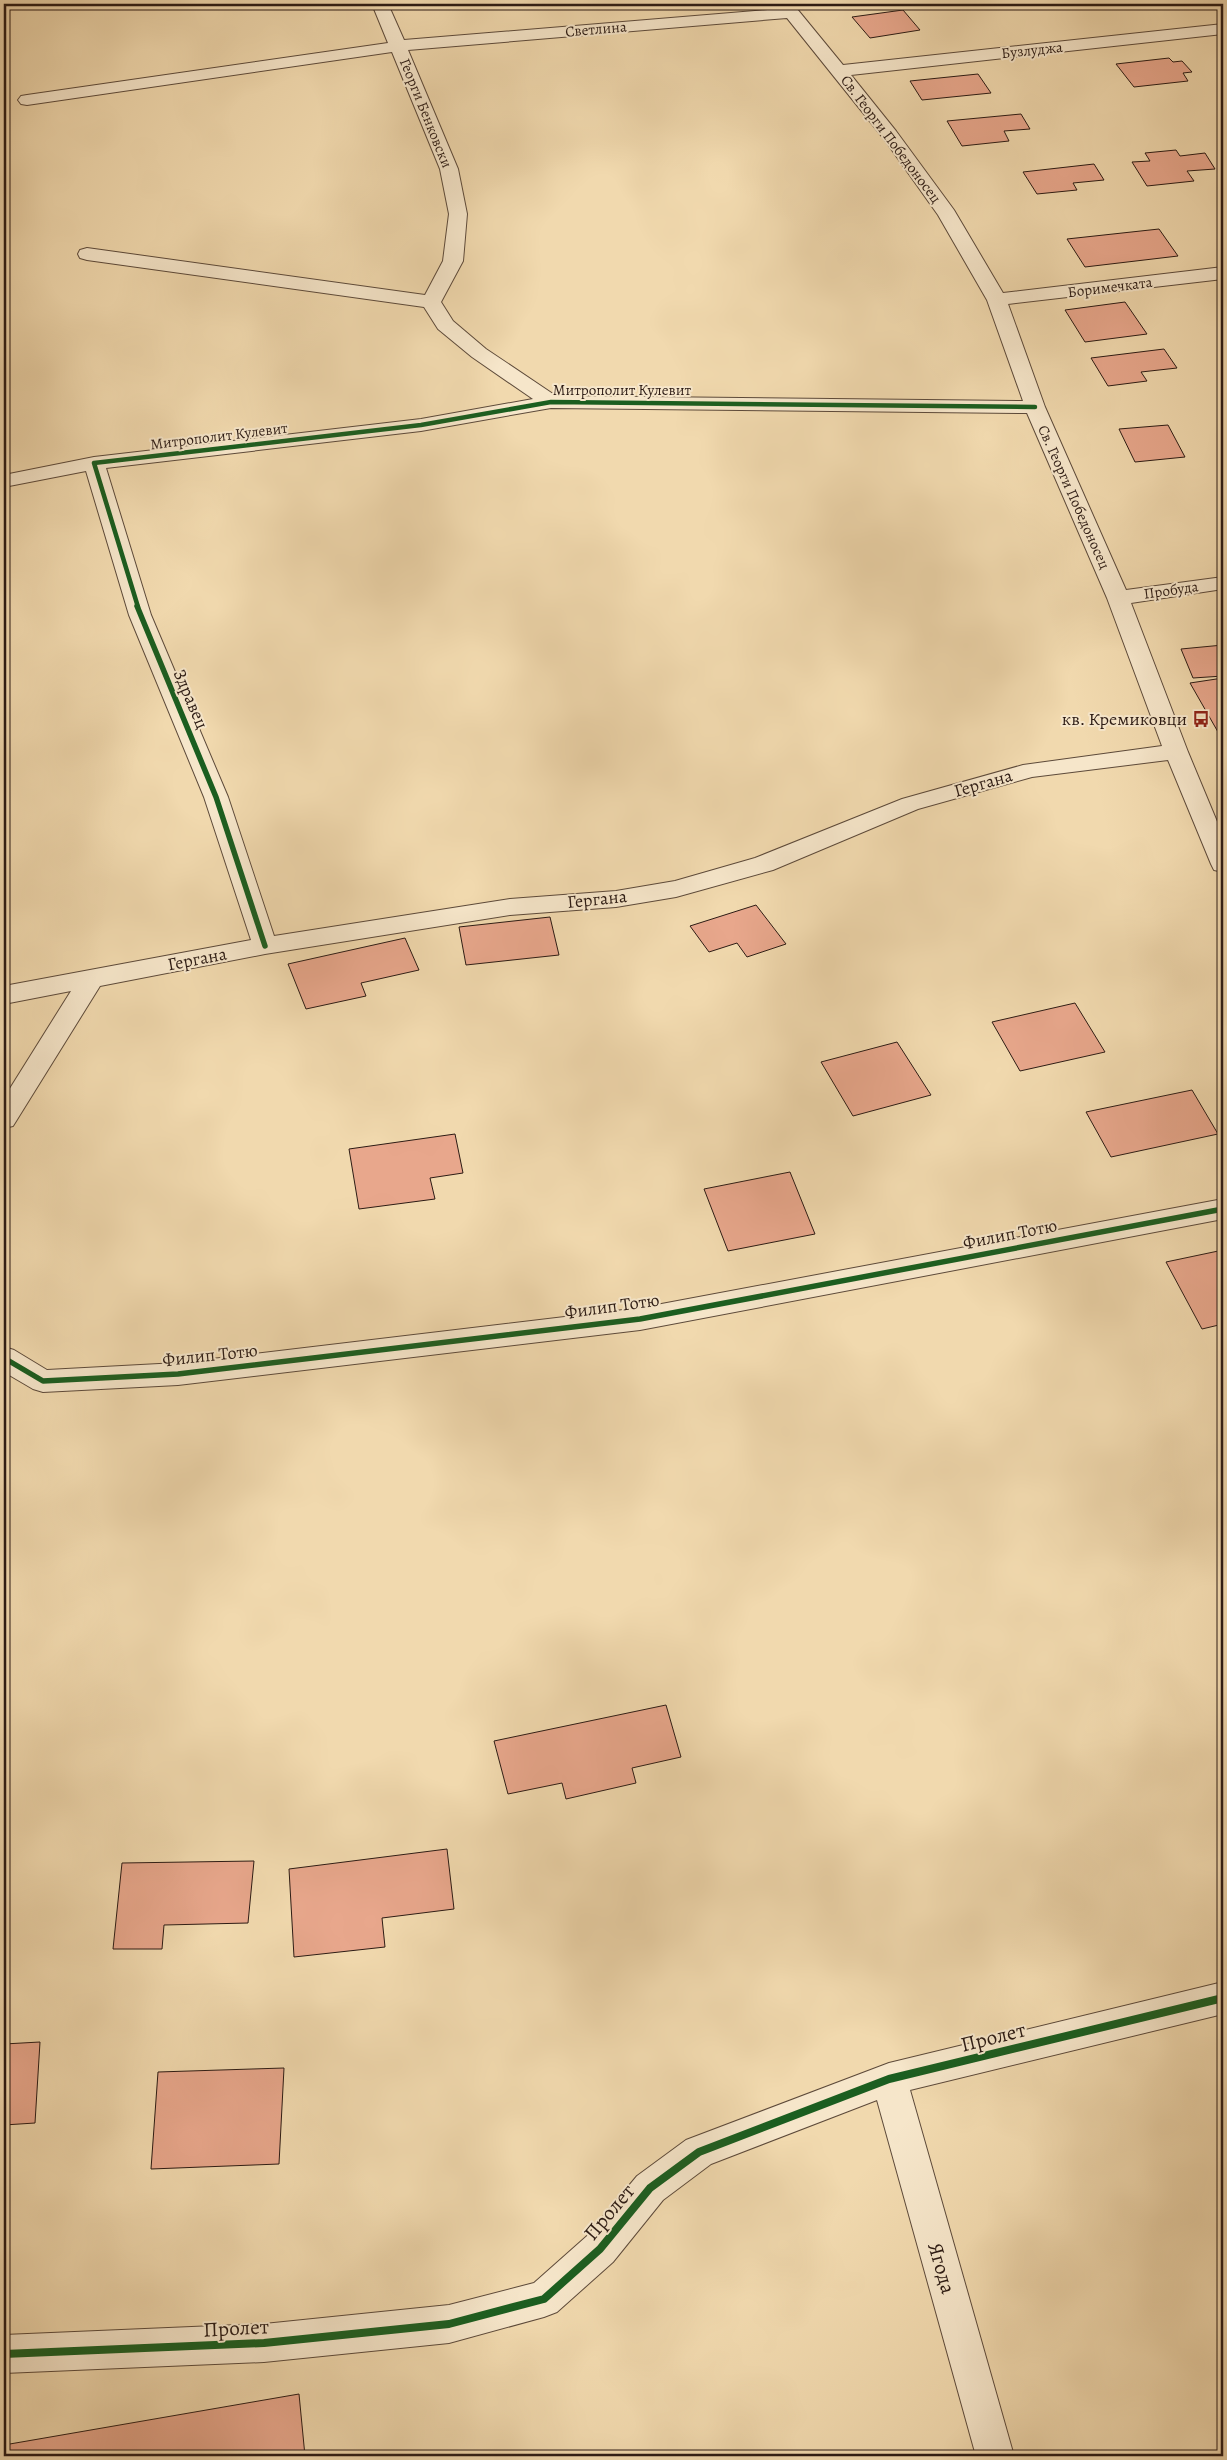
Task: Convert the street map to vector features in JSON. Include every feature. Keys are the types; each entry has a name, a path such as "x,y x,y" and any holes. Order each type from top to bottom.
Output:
{"street":[{"name":"Георги Бенковски","path":"380,4 450,169 458,214 453,261 431,302"},
{"name":"Светлина","path":"27,100 399,46 788,8"},
{"name":"Св. Георги Победоносец","path":"788,8 890,135 947,214 997,300 1035,407 1118,598 1176,752 1223,864"},
{"name":"Бузлуджа","path":"840,71 1223,29"},
{"path":"86,254 431,302 445,325 479,353 551,402"},
{"name":"Боримечката","path":"997,300 1223,273"},
{"name":"Митрополит Кулевит","path":"4,481 94,463 421,425 551,402 1035,407"},
{"name":"Здравец","path":"94,463 140,615 216,797 265,946"},
{"name":"Пробуда","path":"1118,598 1223,583"},
{"name":"Гергана","path":"4,995 265,946 510,907 616,899 676,890 764,864 910,804 1031,770 1176,752"},
{"path":"4,1119 49,1043 91,979"},
{"name":"Филип Тотю","path":"4,1358 43,1381 178,1374 640,1319 1223,1208"},
{"name":"Пролет","path":"4,2354 264,2343 449,2324 544,2299 600,2249 650,2188 699,2152 889,2079 1223,1998"},
{"name":"Ягода","path":"889,2079 996,2456"}],"building":[{"path":"1128,4 1173,4 1131,8"},
{"path":"903,10 920,30 870,38 852,17"},
{"path":"1169,58 1173,62 1182,61 1192,72 1183,73 1188,81 1134,87 1116,64"},
{"path":"978,74 991,93 922,100 910,81"},
{"path":"1021,114 1030,129 1004,131 1009,141 962,146 947,121"},
{"path":"1176,150 1180,156 1205,153 1215,169 1187,171 1194,181 1147,186 1132,162 1150,161 1145,153"},
{"path":"1094,164 1104,180 1073,183 1077,190 1037,194 1023,172"},
{"path":"1159,229 1178,256 1085,267 1067,239"},
{"path":"1125,302 1147,334 1085,342 1065,310"},
{"path":"1164,349 1177,368 1141,372 1147,381 1108,386 1091,358"},
{"path":"1168,425 1185,457 1135,462 1119,429"},
{"path":"1223,645 1223,676 1193,678 1181,649"},
{"path":"1223,678 1223,739 1222,739 1190,683"},
{"path":"756,905 786,944 747,957 737,943 709,952 690,926"},
{"path":"550,917 559,955 466,965 459,927"},
{"path":"405,938 419,970 361,983 366,996 306,1009 288,964"},
{"path":"1075,1003 1105,1052 1020,1071 992,1022"},
{"path":"897,1042 931,1095 853,1116 821,1062"},
{"path":"1192,1090 1218,1134 1111,1157 1086,1112"},
{"path":"455,1134 463,1173 430,1178 435,1199 359,1209 349,1149"},
{"path":"790,1172 815,1234 728,1251 704,1189"},
{"path":"1223,1250 1223,1324 1202,1329 1166,1262"},
{"path":"666,1705 681,1757 632,1768 636,1783 566,1799 562,1783 508,1794 494,1741"},
{"path":"447,1849 454,1909 382,1918 385,1947 294,1957 289,1869"},
{"path":"254,1861 248,1923 164,1925 162,1949 113,1949 122,1863"},
{"path":"40,2042 35,2123 4,2125 4,2044"},
{"path":"284,2068 279,2164 151,2169 158,2072"},
{"path":"299,2394 305,2456 4,2456 4,2445"}],"cycle path":[{"path":"265,946 216,797 140,615 94,463 421,425 551,402 1035,407"},
{"path":"4,1358 43,1381 178,1374 640,1319 1223,1209"},
{"path":"4,2354 264,2343 449,2324 544,2299 600,2249 650,2188 699,2152 889,2079 1223,1998"}],"place":[{"name":"кв. Кремиковци","path":"1201,719"}]}
